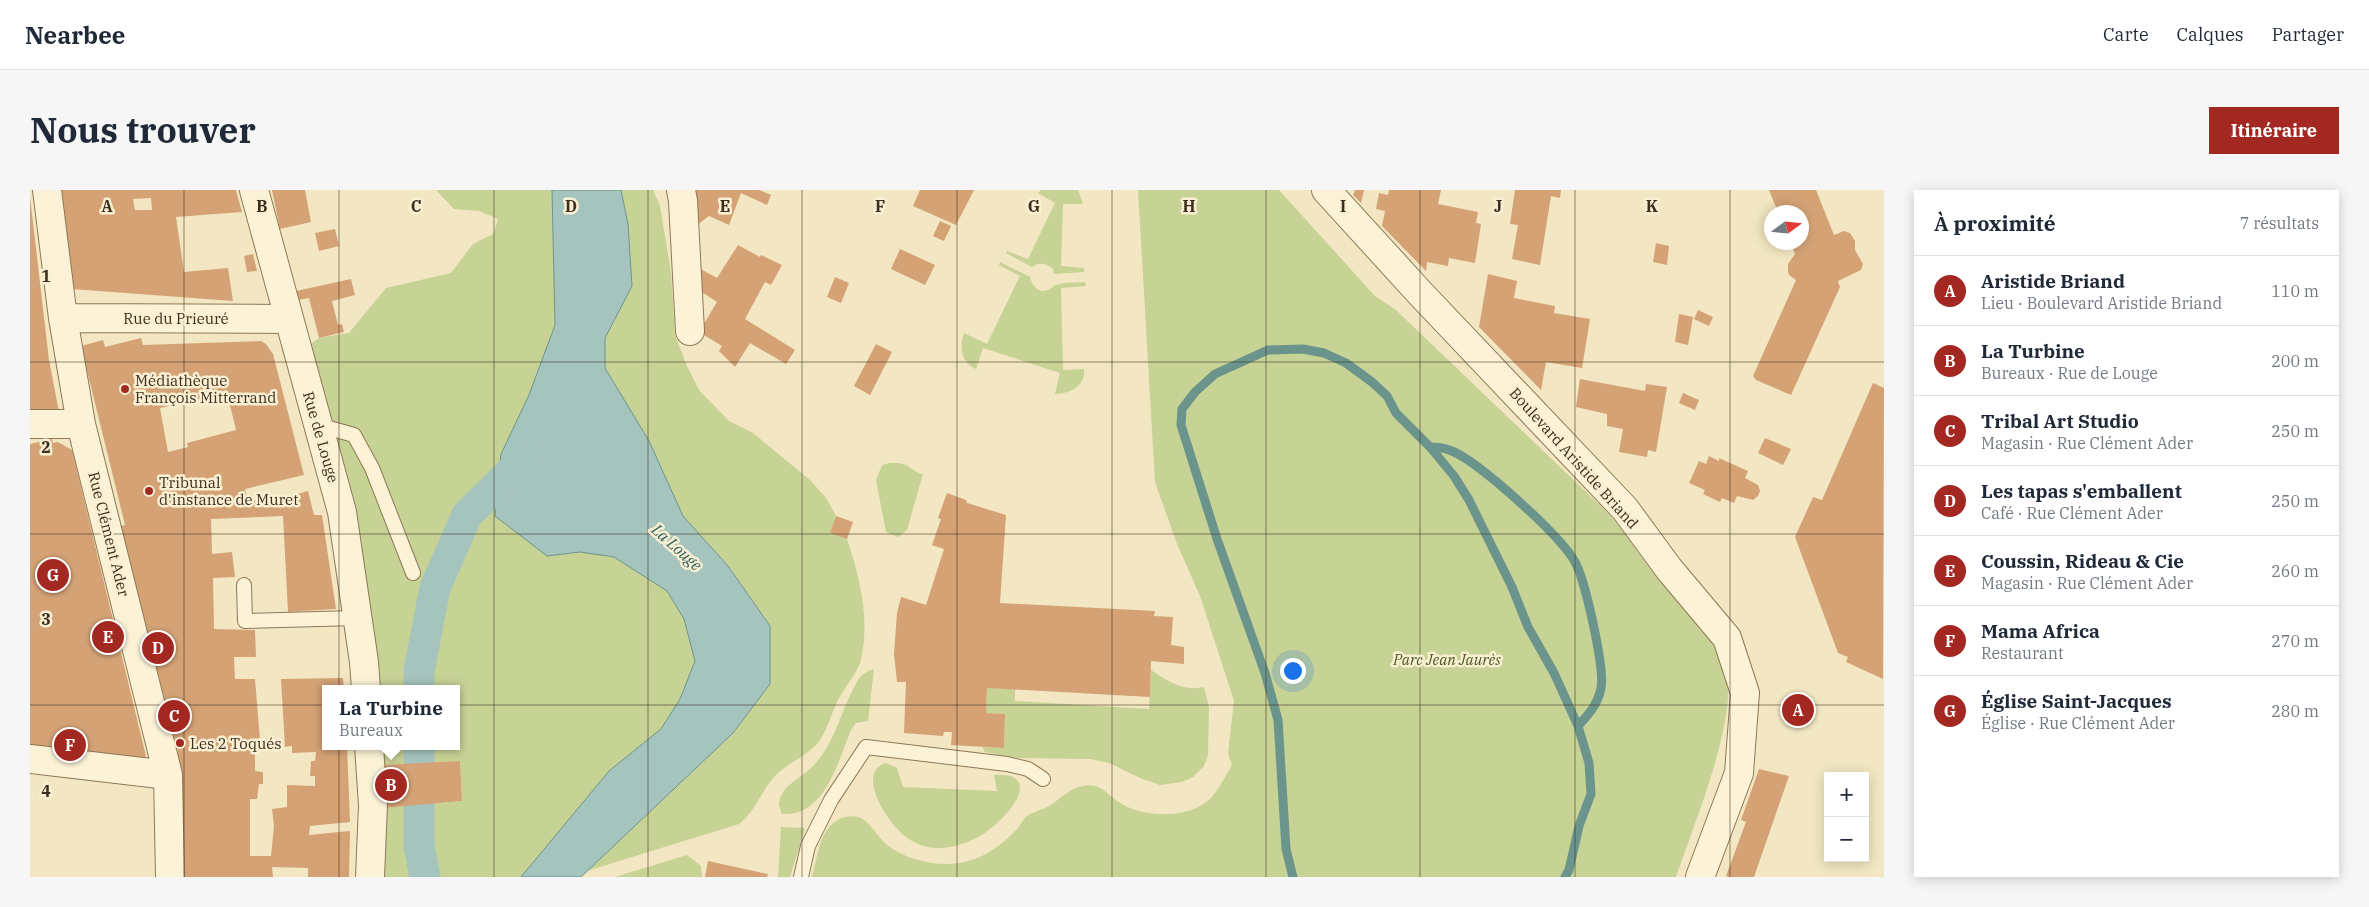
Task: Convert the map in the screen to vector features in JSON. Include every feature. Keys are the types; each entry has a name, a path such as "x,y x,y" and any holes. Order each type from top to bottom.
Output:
{"street":[{"name":"Rue Clément Ader","path":"47,190 63,318 81,424 168,775 170,877"},
{"name":"Rue de Louge","path":"254,190 342,512 358,618 366,685"},
{"path":"681,190 690,331"},
{"name":"Boulevard Aristide Briand","path":"1326,190 1419,292 1625,510 1669,569 1727,638 1744,693 1739,772 1700,877"},
{"name":"Rue du Prieuré","path":"63,318 288,319"},
{"path":"30,424 81,424"},
{"path":"369,750 373,805 370,877"},
{"path":"30,759 168,775"}],"lane":[{"path":"318,425 354,435 372,468 413,574"},
{"path":"244,585 245,621 358,618"},
{"path":"801,877 808,846 831,800 866,747 1007,764 1028,769 1043,779"}],"green space":[{"path":"436,190 552,190 555,325 529,395 501,454 547,556 580,552 614,557 667,591 684,619 695,661 680,699 661,729 609,771 521,877 382,877 383,808 462,801 460,761 380,765 381,750 460,750 460,685 378,685 309,345 319,338 349,333 386,288 451,273 473,244 493,234 498,219 479,211 454,209"},
{"path":"621,190 653,190 660,206 671,272 675,335 699,390 729,421 753,433 810,480 827,499 836,516 830,533 847,539 856,569 862,600 864,632 859,666 837,702 819,741 811,750 772,779 745,819 739,824 587,871 733,733 770,684 770,626 728,566 683,516 649,441 605,368 605,338 632,286 628,224"},
{"path":"1041,190 1078,190 1083,204 1063,204 1061,266 1084,268 1084,272 1054,274 1053,269 1048,265 1040,264 1032,267 1006,253 1007,251 1028,259 1055,203 1038,193"},
{"name":"Parc Jean Jaurès","path":"1138,190 1279,190 1375,296 1396,310 1608,513 1654,573 1705,630 1722,654 1726,665 1729,687 1721,741 1713,771 1676,877 812,877 818,851 825,834 830,826 845,817 853,816 864,820 892,849 914,859 946,864 966,862 984,855 1000,845 1017,829 1027,816 1051,805 1078,787 1095,786 1104,790 1122,804 1141,811 1173,814 1193,809 1207,802 1219,787 1232,765 1228,753 1234,701 1200,596 1177,544 1155,482"},
{"path":"1000,262 1030,277 1032,284 1037,289 1043,291 1059,284 1085,282 1086,286 1061,288 1063,370 1084,369 1084,375 1080,384 1071,391 1055,394 1060,373 983,348 976,369 967,363 964,358 962,354 962,338 964,333 987,344 1020,276 999,265"},
{"path":"890,463 906,465 923,474 907,530 898,537 886,532 876,480 882,465"},
{"path":"874,669 868,721 856,723 851,730 828,785 809,806 797,813 782,814 779,805 783,792 808,771 821,756 828,746 858,680 865,673"},
{"path":"1151,670 1182,687 1204,687 1209,707 1208,755 1204,766 1193,777 1182,782 1160,785 1109,763 1091,759 1015,758 985,752 982,747 1004,748 1005,714 986,713 987,688 1015,689 1015,701 1149,709"},
{"path":"886,763 897,768 903,787 997,791 994,775 1002,775 1011,776 1016,779 1020,786 1019,794 1000,820 978,837 951,847 927,847 912,841 899,831 891,822 878,799 873,777 877,769"},
{"path":"781,827 805,828 790,877 778,877"},
{"path":"687,855 701,866 702,877 615,877"}],"water":[{"name":"La Louge","path":"552,190 621,190 628,224 632,286 605,338 605,368 649,441 683,516 728,566 770,626 770,684 733,733 581,877 521,877 609,771 661,729 680,699 695,661 684,619 667,591 614,557 580,552 547,556 495,516 501,454 529,395 555,325"}],"building":[{"path":"59,190 236,190 242,212 176,217 184,272 228,268 233,301 72,289","holes":["151,198 152,210 135,210 133,199"]},
{"path":"272,190 305,190 311,222 280,229"},
{"path":"688,190 759,190 771,195 767,205 741,193 729,225 709,216 693,228"},
{"path":"920,190 974,190 956,225 913,206"},
{"path":"1355,190 1364,190 1361,203 1353,195"},
{"path":"1389,190 1441,190 1438,204 1478,212 1476,223 1481,224 1475,263 1449,258 1448,266 1427,262 1426,271 1382,226 1385,211 1376,209 1379,193 1388,195"},
{"path":"1515,190 1561,190 1560,198 1551,196 1540,265 1512,259 1518,225 1510,224"},
{"path":"1769,190 1816,190 1834,235 1844,231 1850,233 1855,241 1855,250 1863,264 1861,270 1838,281 1840,287 1791,395 1756,380 1753,376 1796,280 1789,275 1788,271 1788,264 1795,254 1793,250 1809,250 1809,205 1775,205"},
{"path":"30,197 49,360 59,412 30,413"},
{"path":"940,221 951,226 944,241 933,236"},
{"path":"335,229 339,246 319,251 315,233"},
{"path":"1656,243 1669,246 1667,265 1653,262"},
{"path":"738,245 760,257 761,255 782,265 771,285 765,282 745,319 795,350 786,364 750,343 735,367 719,351 722,346 699,332 717,302 697,289 697,267 717,278"},
{"path":"900,249 935,265 925,285 891,269"},
{"path":"253,254 257,271 247,272 244,256"},
{"path":"1488,274 1517,281 1514,298 1555,306 1554,313 1590,319 1582,368 1546,362 1541,390 1479,327"},
{"path":"835,277 849,283 841,303 827,297"},
{"path":"351,279 355,295 332,301 338,325 342,324 344,332 319,338 309,298 298,300 296,291"},
{"path":"1698,310 1713,317 1709,326 1694,319"},
{"path":"1679,314 1693,317 1688,345 1675,342"},
{"path":"141,338 143,345 261,341 266,344 273,354 304,475 245,489 248,501 287,497 308,491 314,515 322,515 336,609 288,612 283,516 211,519 212,554 232,552 235,577 213,578 214,629 255,630 256,657 234,657 235,679 255,679 260,740 269,739 270,749 255,749 255,771 263,772 263,784 259,784 257,799 250,799 250,856 271,856 274,826 272,809 287,807 287,785 315,786 315,776 310,776 311,761 315,761 316,752 292,753 292,746 285,747 281,679 343,678 344,685 322,685 322,750 347,750 350,822 310,826 309,835 350,831 349,877 308,877 308,868 272,867 273,877 181,877 183,795 178,752 120,526 125,525 81,346 103,340 105,347","holes":["227,393 236,430 187,443 188,447 168,452 160,408"]},
{"path":"876,344 892,352 870,395 854,386"},
{"path":"1580,379 1645,391 1646,384 1667,387 1656,452 1648,450 1647,457 1619,452 1623,429 1607,426 1607,414 1576,407"},
{"path":"1873,383 1884,388 1883,679 1846,662 1848,657 1838,653 1795,537 1813,497 1822,500"},
{"path":"1683,393 1699,400 1695,410 1679,403"},
{"path":"1765,438 1791,449 1783,465 1758,453"},
{"path":"52,439 53,443 58,442 72,450 146,756 140,764 30,748 30,444"},
{"path":"1709,456 1719,461 1719,458 1748,471 1745,478 1758,485 1760,491 1758,496 1753,500 1737,496 1734,503 1722,498 1720,502 1703,494 1705,490 1689,483 1699,461 1706,464"},
{"path":"947,493 966,500 967,503 1006,515 1000,603 1155,611 1154,616 1173,617 1171,645 1184,647 1184,664 1151,661 1150,697 987,688 986,713 1005,714 1004,748 951,745 952,732 944,732 943,736 904,733 906,682 897,682 894,654 897,613 901,597 926,605 944,549 932,545 941,519 938,518"},
{"path":"836,516 853,522 847,539 830,533"},
{"path":"460,761 462,801 383,808 380,765"},
{"path":"1759,769 1789,776 1754,877 1728,877 1726,876 1746,822 1741,820"},
{"path":"708,861 768,874 767,877 705,877"}],"waterway":[{"path":"1293,877 1286,849 1278,720 1265,673 1217,539 1181,425 1182,409 1195,392 1215,374 1268,350 1303,349 1324,353 1346,363 1372,382 1387,396 1396,413 1430,447 1454,476 1469,500 1512,587 1528,627 1554,673 1578,726 1589,763 1591,794 1579,826 1569,870 1565,877"},
{"path":"1430,447 1452,451 1465,458 1499,484 1537,518 1567,550 1575,562 1584,586 1593,624 1601,678 1598,699 1578,726"},
{"path":"419,685 419,671 435,588 467,515 527,456"},
{"path":"419,750 419,845 425,877"}],"place":[{"name":"Médiathèque François Mitterrand","path":"125,389"},
{"name":"Tribunal d'instance de Muret","path":"149,491"},
{"name":"Église Saint-Jacques","path":"53,575"},
{"name":"Coussin, Rideau & Cie","path":"108,637"},
{"name":"Les tapas s'emballent","path":"158,648"},
{"name":"Aristide Briand","path":"1798,710"},
{"name":"Tribal Art Studio","path":"174,716"},
{"name":"Les 2 Toqués","path":"180,743"},
{"name":"Mama Africa","path":"70,745"},
{"name":"La Turbine","path":"391,785"}]}
